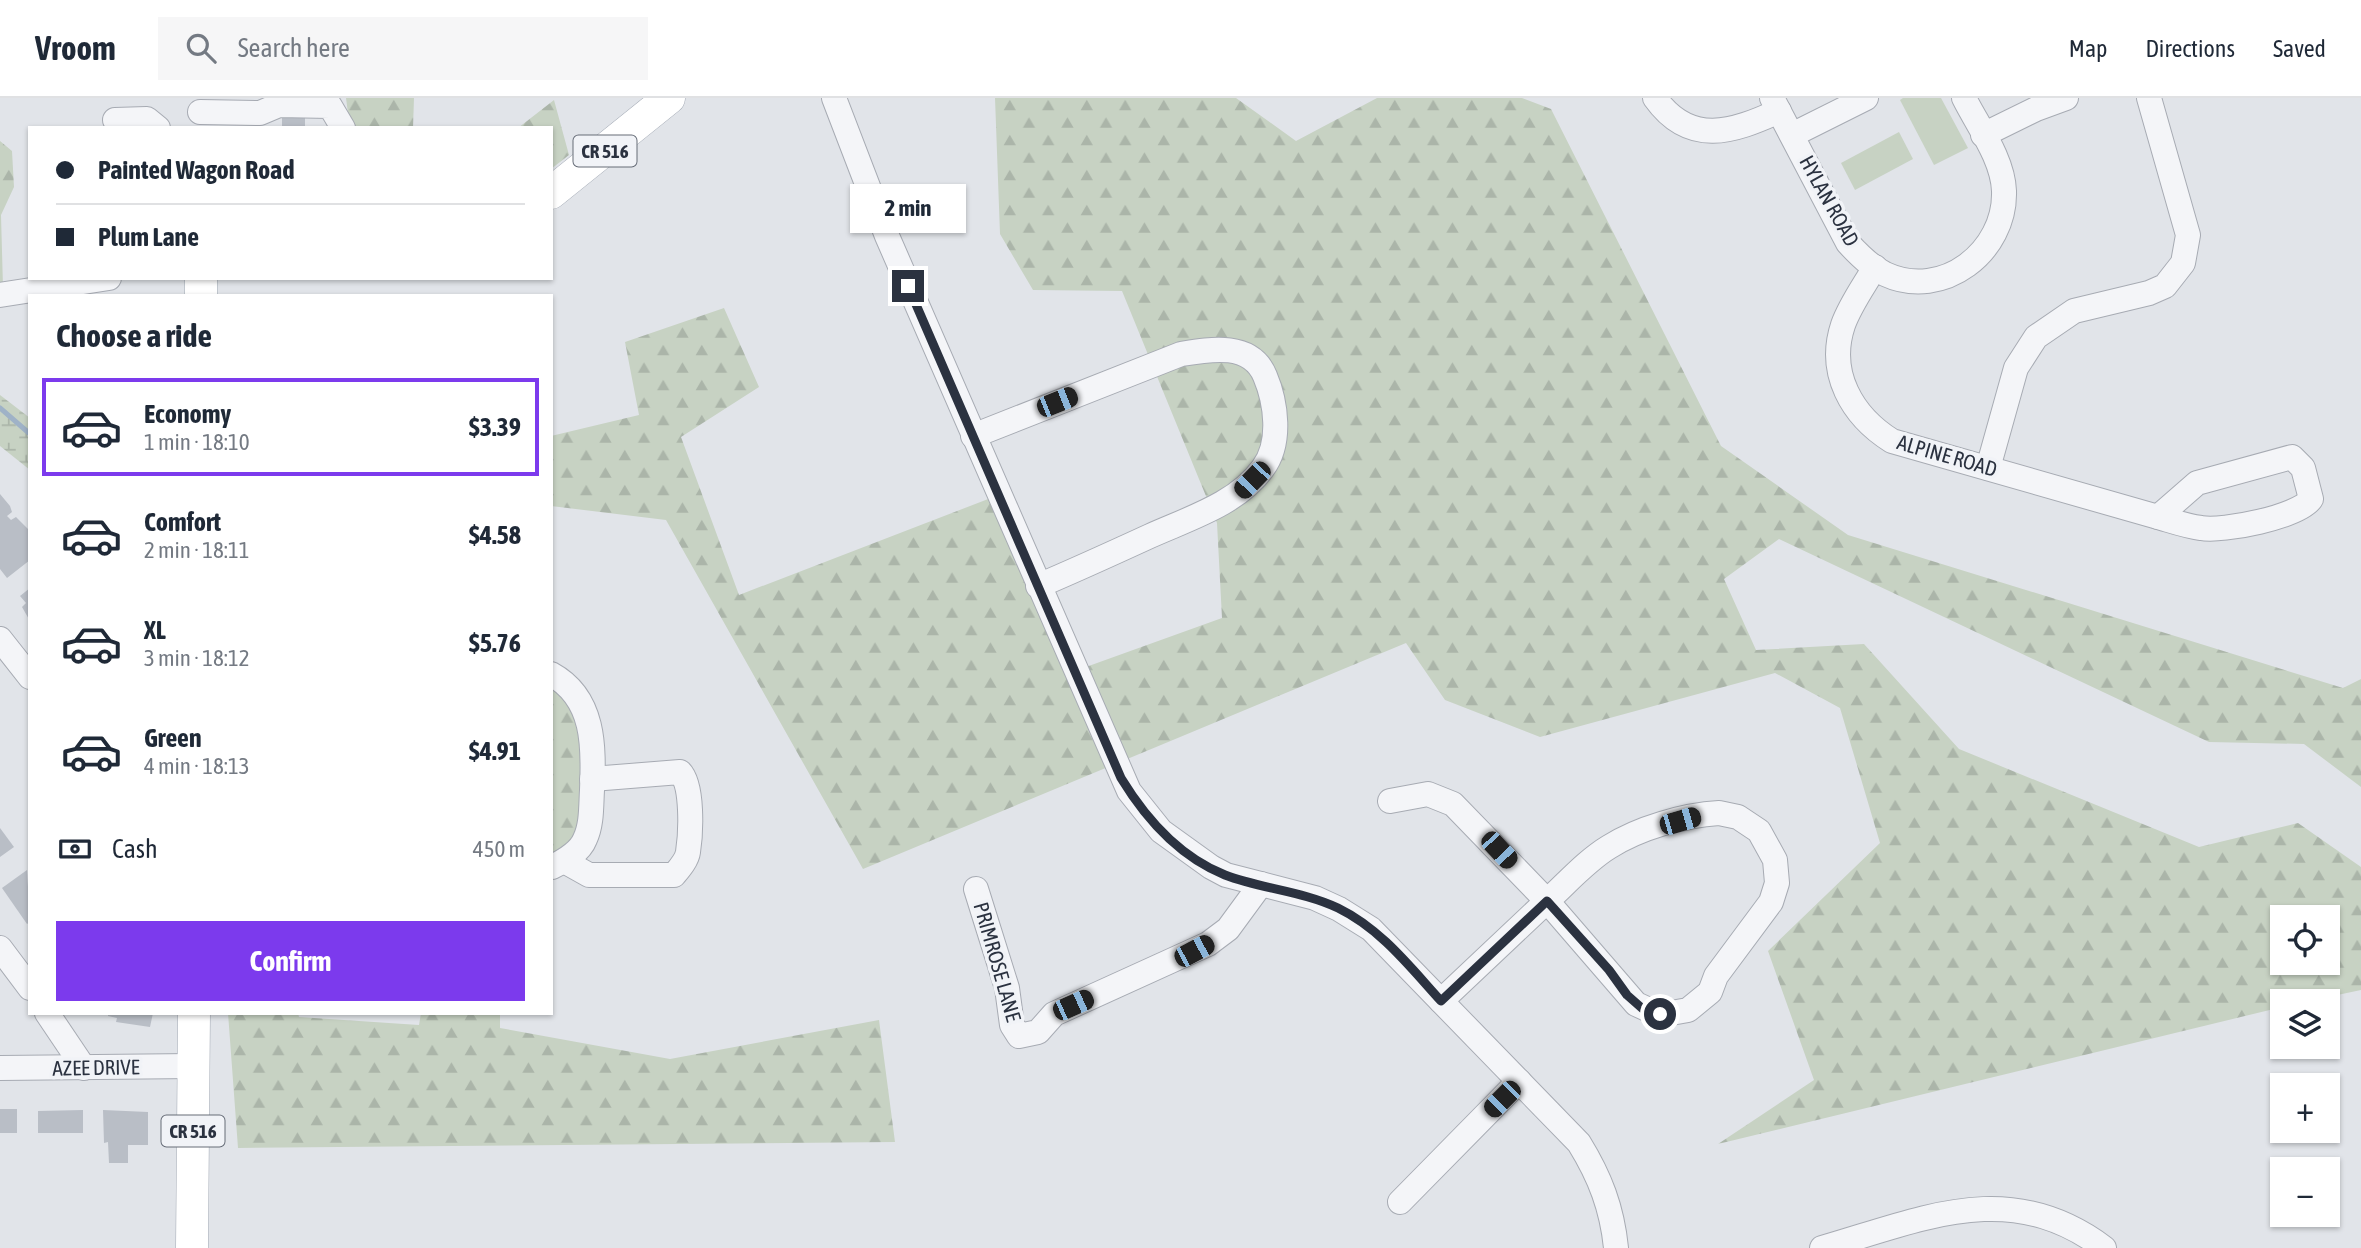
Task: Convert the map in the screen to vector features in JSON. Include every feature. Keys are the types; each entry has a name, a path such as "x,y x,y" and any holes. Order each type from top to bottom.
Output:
{"main road":[{"name":"CR 516","path":"553,191 669,98"},
{"name":"CR 516","path":"192,1248 194,1015"}],"street":[{"path":"834,98 887,236 1121,778 1148,817 1181,848 1211,867 1226,875 1315,898 1356,919 1387,942 1441,1001 1568,1129 1598,1173 1609,1203 1616,1248"},
{"path":"1655,98 1674,119 1693,128 1711,131 1730,130 1775,105"},
{"path":"1792,135 1866,98"},
{"name":"HYLAN ROAD","path":"1775,105 1848,243 1875,267 1898,278 1931,280 1968,266 1989,246 2001,219 2004,191 1999,165 1964,98"},
{"path":"1983,135 2036,109 2066,98"},
{"path":"1988,468 2016,368 2036,337 2074,311 2149,293 2165,286 2183,263 2188,235 2149,98"},
{"path":"200,113 260,121 279,105 330,106 342,126"},
{"path":"115,120 147,119 156,126"},
{"name":"ALPINE ROAD","path":"1875,267 1844,323 1840,337 1840,373 1852,406 1869,427 1892,441 2158,517 2202,528 2224,529 2297,509 2311,499 2303,468 2292,457 2197,483 2158,517"},
{"path":"0,295 65,290 102,280"},
{"path":"973,436 1181,354 1211,349 1240,351 1260,363 1273,395 1275,434 1265,466 1240,493 1038,586"},
{"path":"0,639 28,674"},
{"path":"553,675 573,690 585,711 593,745 590,822 585,840 558,864 589,875 674,875 688,855 689,789 686,778 680,772 592,779"},
{"path":"1390,801 1428,794 1454,804 1547,901 1636,1004 1660,1014 1672,1015 1699,1004 1710,992 1716,976 1771,902 1777,883 1775,860 1769,845 1752,825 1719,813 1702,814 1636,834 1611,845 1547,901 1441,1001"},
{"name":"PRIMROSE LANE","path":"976,888 1007,988 1012,1025 1019,1036 1038,1032 1054,1014 1208,944 1228,929 1261,884"},
{"path":"0,948 28,985"},
{"path":"48,1015 84,1069"},
{"name":"AZEE DRIVE","path":"0,1068 193,1066"},
{"path":"1400,1202 1519,1081"},
{"path":"1822,1248 1953,1211 1989,1207 2025,1210 2054,1218 2074,1227 2104,1248"}],"green space":[{"path":"346,98 414,98 413,126 350,126"},
{"path":"995,98 1236,98 1296,141 1377,98 1522,98 1551,109 1721,446 1848,535 2343,688 2361,679 2361,787 2304,744 2209,742 1779,539 1724,579 1756,650 1864,644 1959,749 2199,847 2298,823 2361,867 2361,990 2340,994 2340,989 2270,989 2270,1010 1718,1144 1814,1080 1768,951 1880,843 1840,708 1775,673 1540,737 1445,700 1406,643 863,869 666,520 553,506 553,436 639,415 625,342 724,308 759,387 681,437 739,595 996,496 1072,672 1222,618 1217,523 1122,291 1033,290 1000,234"},
{"path":"1941,98 1968,148 1934,165 1900,100"},
{"path":"554,100 569,155 553,167 553,126 521,126"},
{"path":"1899,132 1913,159 1855,190 1841,163"},
{"path":"0,141 12,151 14,187 1,215 3,287 0,289"},
{"path":"0,395 28,416 28,468 0,446"},
{"path":"553,683 575,693 589,755 579,845 553,855"},
{"path":"228,1015 298,1015 419,1025 421,1015 500,1015 500,1028 670,1059 879,1020 895,1142 238,1148"}],"building":[{"path":"282,111 305,112 305,126 282,126"},
{"path":"0,494 12,512 7,516 11,520 16,517 28,529 28,562 7,578 0,569"},
{"path":"28,590 28,618 22,607 26,603 20,596"},
{"path":"0,828 14,847 0,857"},
{"path":"27,870 28,923 27,924 2,888"},
{"path":"153,1015 150,1027 116,1022 117,1018 108,1016"},
{"path":"0,1109 17,1109 17,1133 0,1133"},
{"path":"83,1110 83,1133 38,1133 38,1111"},
{"path":"103,1110 148,1112 148,1145 128,1145 128,1163 109,1163 108,1142 104,1143"}],"waterway":[{"path":"0,408 28,432"}],"route":[{"path":"908,286 1121,778 1161,831 1181,848 1226,875 1315,898 1356,919 1387,942 1441,1001 1547,901 1636,1004 1644,1010 1660,1014"}]}
